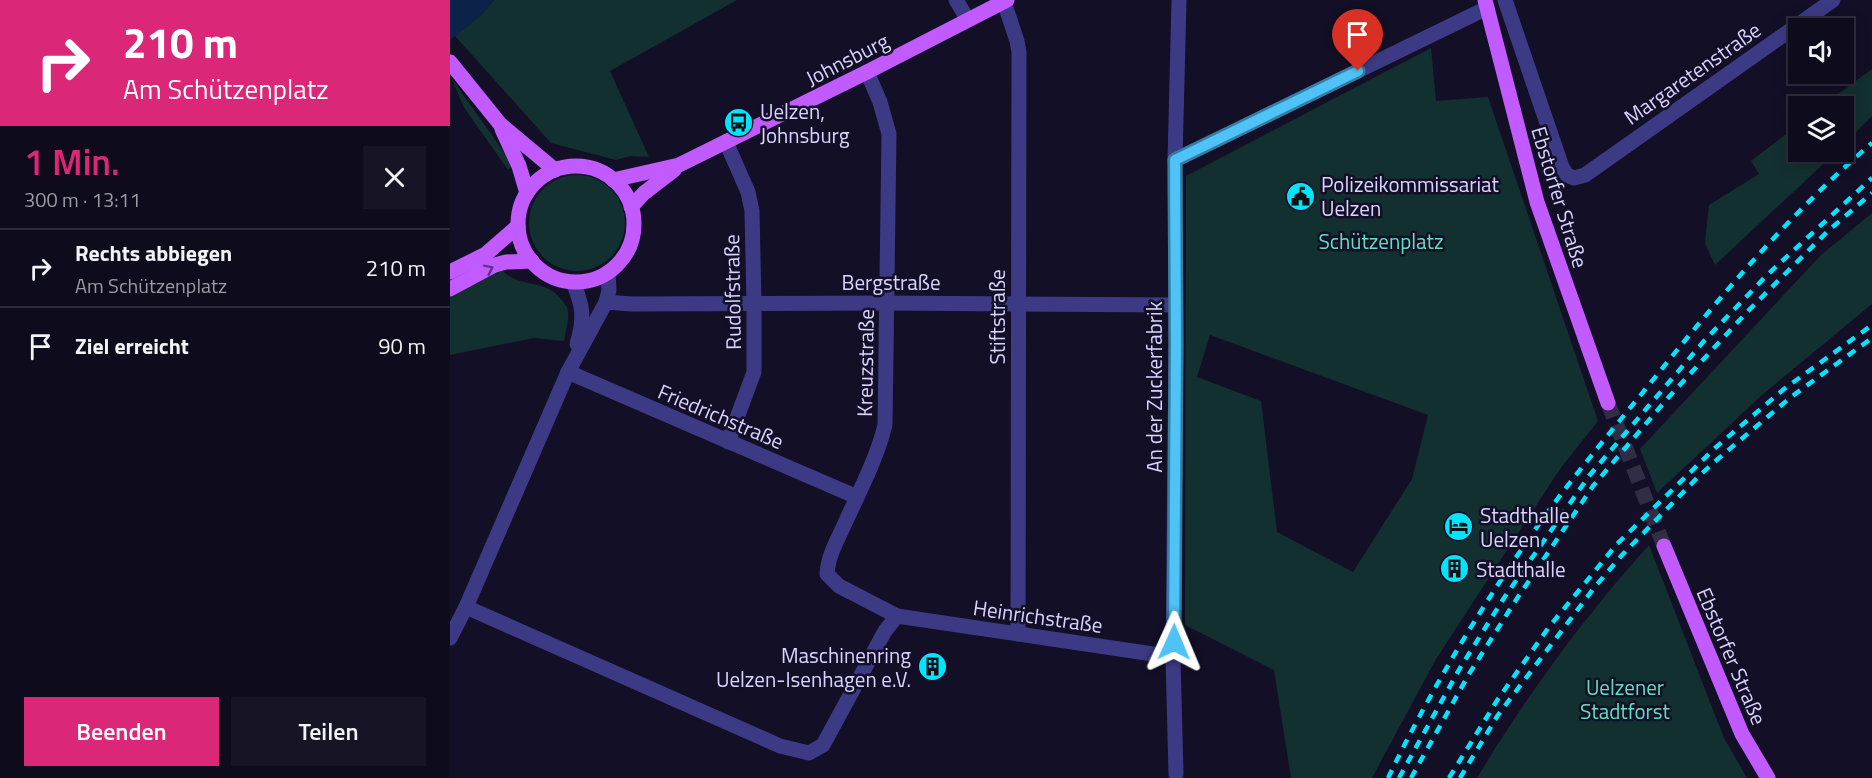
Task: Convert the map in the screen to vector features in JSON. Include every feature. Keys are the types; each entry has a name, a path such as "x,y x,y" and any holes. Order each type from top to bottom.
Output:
{"main road":[{"name":"Johnsburg","path":"631,207 644,193 679,165 1006,1"},
{"name":"Ebstorfer Straße","path":"1486,4 1537,202 1608,403"},
{"path":"450,63 500,123 555,170"},
{"path":"500,123 519,166 527,193"},
{"name":"Johnsburg","path":"613,180 679,165"},
{"path":"567,167 586,168 613,180 627,197 634,225 630,243 621,260 608,272 591,280 573,282 550,276 532,261 525,251 518,226 520,210 527,193 535,183 555,170 567,167"},
{"path":"450,272 492,250 518,226"},
{"path":"450,289 495,265 506,262 532,261"},
{"name":"Ebstorfer Straße","path":"1664,546 1742,734 1768,778"}],"street":[{"path":"956,0 968,20"},
{"name":"An der Zuckerfabrik","path":"1176,774 1173,657 1175,160 1179,0"},
{"name":"Ebstorfer Straße","path":"1505,0 1562,167 1567,175 1574,178"},
{"name":"Margaretenstraße","path":"1574,178 1585,175 1833,0"},
{"name":"Stiftstraße","path":"1006,1 1019,52 1018,634"},
{"path":"1175,160 1486,4"},
{"name":"Kreuzstraße","path":"826,574 828,560 882,439 885,425 889,134 880,102 867,72"},
{"name":"Rudolfstraße","path":"726,142 748,192 752,211 754,303 754,372 728,442"},
{"path":"450,638 466,607 568,372 606,302 609,290 608,272"},
{"path":"568,372 584,317 573,282"},
{"name":"Bergstraße","path":"606,302 632,304 1175,305"},
{"name":"Friedrichstraße","path":"568,372 857,497"},
{"name":"Heinrichstraße","path":"826,574 839,586 897,616 1173,657"},
{"path":"466,607 780,746 809,753 823,745 885,631 897,616"}],"green space":[{"path":"494,0 737,0 610,71 649,157 631,156 616,160 551,143 455,36 482,14"},
{"name":"Schützenplatz","path":"1431,48 1436,101 1488,97 1598,421 1560,469 1436,659 1372,778 1291,778 1274,670 1185,625 1186,176","holes":["1210,335 1428,415 1412,479 1353,572 1277,532 1261,401 1197,377"]},
{"path":"1872,69 1872,116 1854,134 1854,96 1836,96"},
{"path":"452,79 513,165 508,170 463,106"},
{"path":"1788,133 1788,162 1825,162 1715,265 1705,243 1709,205 1759,174 1751,161"},
{"path":"577,175 595,178 611,189 622,205 625,223 622,241 611,257 595,268 577,271 559,268 543,257 532,241 529,223 532,205 543,189 559,178"},
{"path":"1872,213 1872,304 1762,395 1657,493 1640,449 1820,256"},
{"path":"502,270 516,280 547,288 561,299 568,311 564,341 534,338 450,355 450,297"},
{"name":"Uelzener Stadtforst","path":"1649,545 1724,738 1747,778 1477,778 1557,657"}],"water":[{"path":"450,0 494,0 482,14 450,40"}],"tunnel":[{"path":"1608,403 1664,546"}],"railway":[{"path":"1388,778 1460,644 1522,548 1557,500 1727,290 1811,199 1872,143"},
{"path":"1399,778 1460,668 1504,598 1589,476 1704,341 1767,275 1872,178"},
{"path":"1411,778 1469,674 1593,486 1667,399 1746,313 1828,231 1872,193"},
{"path":"1449,778 1498,699 1549,627 1617,544 1715,448 1784,389 1872,325"},
{"path":"1460,778 1498,715 1594,588 1622,555 1719,458 1791,397 1872,338"}],"place":[{"name":"Uelzen, Johnsburg","path":"739,123"},
{"name":"Polizeikommissariat Uelzen","path":"1300,196"},
{"name":"Stadthalle Uelzen","path":"1459,527"},
{"name":"Stadthalle","path":"1455,569"},
{"name":"Maschinenring Uelzen-Isenhagen e.V.","path":"932,667"}],"route":[{"path":"1174,642 1175,160 1358,71"}]}
